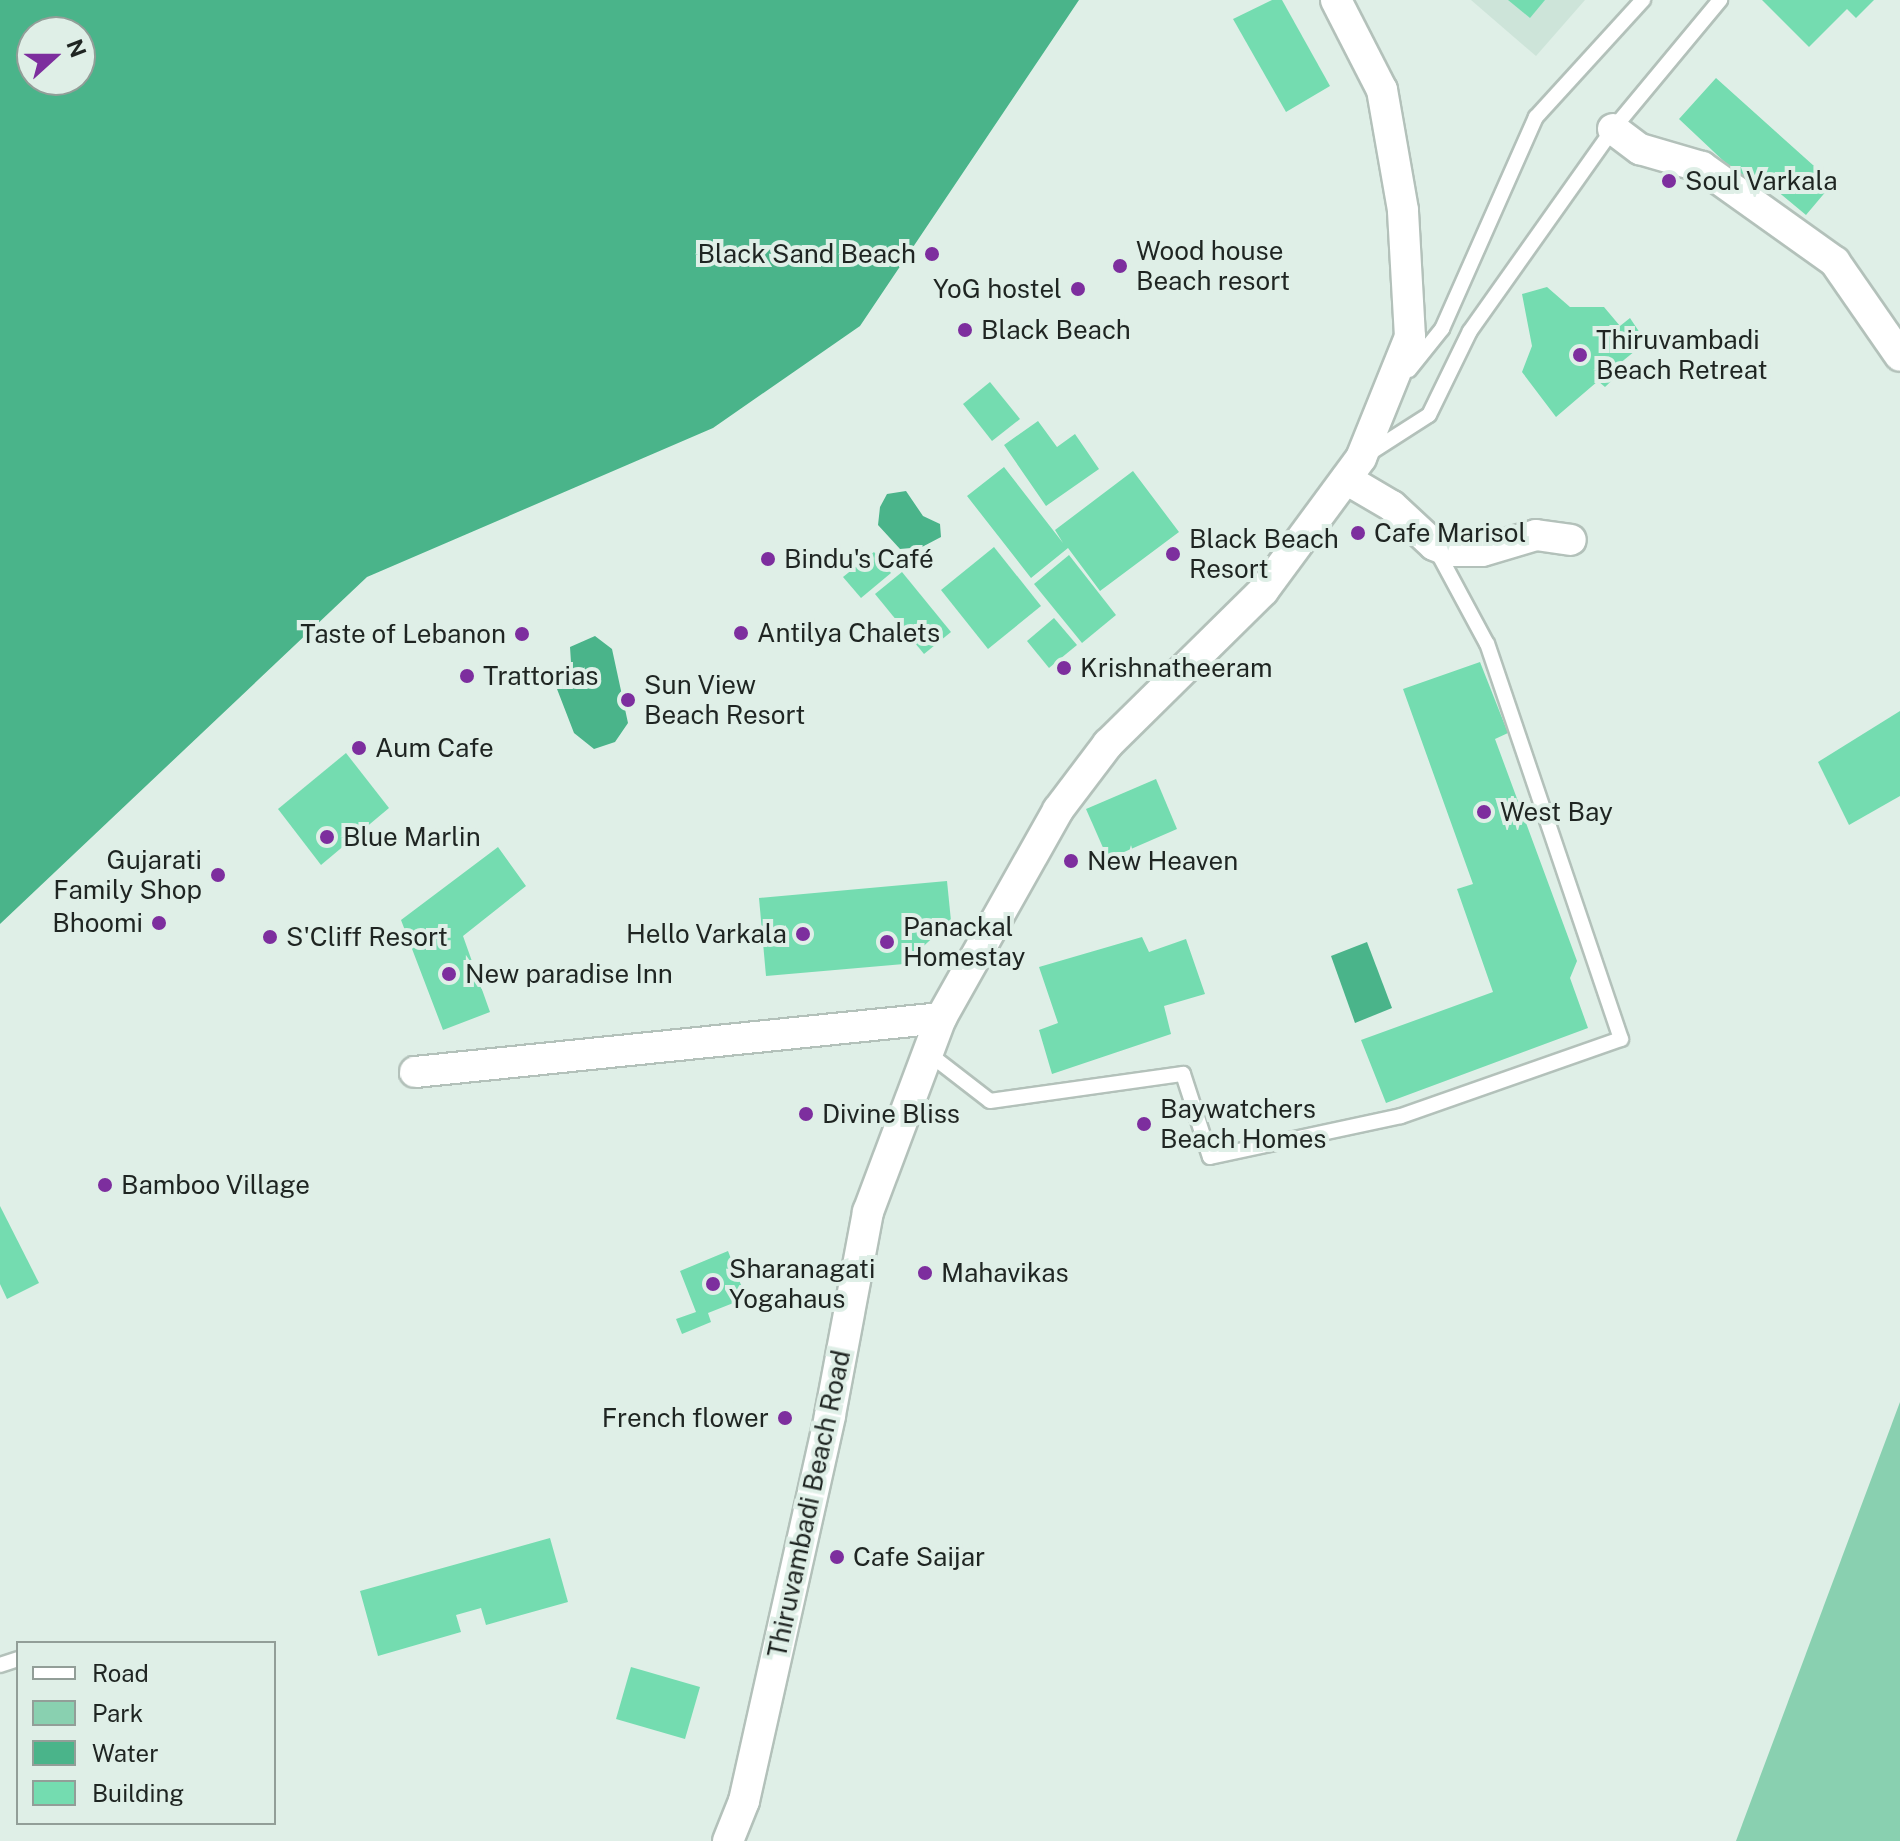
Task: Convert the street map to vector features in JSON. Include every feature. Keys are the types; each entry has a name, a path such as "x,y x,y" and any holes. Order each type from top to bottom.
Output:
{"street":[{"name":"Thiruvambadi Beach Road","path":"728,1841 744,1801 827,1430 868,1212 941,1018 1058,810 1091,766 1263,591 1354,468 1410,337 1403,210 1382,90 1336,0"},
{"path":"1613,129 1640,149 1702,167 1835,262 1900,356"},
{"path":"1354,468 1434,545 1466,552 1536,535 1571,540"},
{"path":"415,1072 941,1018"}],"lane":[{"path":"1354,468 1413,362 1442,329 1536,117 1643,0"},
{"path":"1354,468 1429,415 1470,331 1613,129 1720,0"},
{"path":"928,1053 990,1101 1183,1074 1210,1157 1401,1116 1621,1039 1487,644 1434,545"}],"shaded area":[{"path":"1471,0 1585,0 1536,56"}],"green space":[{"path":"1900,1402 1900,1841 1736,1841"}],"water":[{"path":"0,0 1079,0 860,326 713,428 367,577 0,924"},
{"path":"906,491 923,516 940,524 941,537 922,547 900,549 878,525 880,507 887,494"},
{"path":"595,636 612,649 628,723 615,742 594,749 574,733 557,689 572,678 570,647"},
{"path":"1367,942 1392,1008 1355,1023 1331,956"}],"building":[{"path":"1272,0 1282,0 1330,86 1286,112 1233,19"},
{"path":"1508,0 1545,0 1530,18"},
{"path":"1762,0 1874,0 1856,18 1847,9 1809,47"},
{"path":"1716,78 1833,183 1806,215 1758,175 1748,184 1679,119"},
{"name":"Thiruvambadi Beach Retreat","path":"1547,287 1570,307 1604,307 1620,326 1630,318 1646,342 1619,364 1622,371 1605,387 1598,381 1556,417 1522,372 1532,346 1522,294"},
{"path":"990,382 1020,419 992,441 963,404"},
{"path":"1038,421 1057,447 1075,434 1099,469 1046,506 1004,445"},
{"path":"1004,467 1063,543 1055,530 1133,471 1179,532 1100,591 1068,548 1031,578 967,496"},
{"path":"994,547 1041,606 988,649 941,590"},
{"path":"874,552 891,573 861,598 843,577"},
{"path":"1069,555 1116,615 1082,643 1034,584"},
{"path":"902,572 951,632 924,654 875,594"},
{"path":"1054,618 1077,645 1049,668 1027,641"},
{"name":"West Bay","path":"1480,662 1508,733 1495,739 1577,961 1570,978 1588,1028 1386,1103 1361,1040 1493,992 1457,889 1473,884 1403,689"},
{"path":"1900,711 1900,796 1849,825 1818,762"},
{"name":"Blue Marlin","path":"346,753 389,808 321,865 278,809"},
{"path":"1156,779 1177,829 1108,859 1086,809"},
{"name":"New paradise Inn","path":"498,847 526,886 463,936 490,1012 443,1030 401,920"},
{"path":"947,881 951,921 904,964 766,976 759,898"},
{"path":"1142,937 1149,952 1186,939 1205,994 1164,1006 1171,1034 1052,1074 1039,1030 1058,1023 1039,967"},
{"path":"0,1206 39,1283 7,1299 0,1284"},
{"name":"Sharanagati Yogahaus","path":"728,1251 746,1298 708,1313 711,1322 682,1334 676,1319 696,1312 680,1271"},
{"path":"550,1538 568,1602 486,1625 481,1608 456,1615 461,1632 378,1656 360,1591"},
{"path":"631,1667 700,1687 685,1739 616,1719"}],"place":[{"name":"Soul Varkala","path":"1669,181"},
{"name":"Black Sand Beach","path":"932,254"},
{"name":"Wood house Beach resort","path":"1120,266"},
{"name":"YoG hostel","path":"1078,289"},
{"name":"Black Beach","path":"965,330"},
{"name":"Thiruvambadi Beach Retreat","path":"1580,355"},
{"name":"Cafe Marisol","path":"1358,533"},
{"name":"Black Beach Resort","path":"1173,554"},
{"name":"Bindu's Café","path":"768,559"},
{"name":"Antilya Chalets","path":"741,633"},
{"name":"Taste of Lebanon","path":"522,634"},
{"name":"Krishnatheeram","path":"1064,668"},
{"name":"Trattorias","path":"467,676"},
{"name":"Sun View Beach Resort","path":"628,700"},
{"name":"Aum Cafe","path":"359,748"},
{"name":"West Bay","path":"1484,812"},
{"name":"Blue Marlin","path":"327,837"},
{"name":"New Heaven","path":"1071,861"},
{"name":"Gujarati Family Shop","path":"218,875"},
{"name":"Bhoomi","path":"159,923"},
{"name":"Hello Varkala","path":"803,934"},
{"name":"S'Cliff Resort","path":"270,937"},
{"name":"Panackal Homestay","path":"887,942"},
{"name":"New paradise Inn","path":"449,974"},
{"name":"Divine Bliss","path":"806,1114"},
{"name":"Baywatchers Beach Homes","path":"1144,1124"},
{"name":"Bamboo Village","path":"105,1185"},
{"name":"Mahavikas","path":"925,1273"},
{"name":"Sharanagati Yogahaus","path":"713,1284"},
{"name":"French flower","path":"785,1418"},
{"name":"Cafe Saijar","path":"837,1557"}]}
